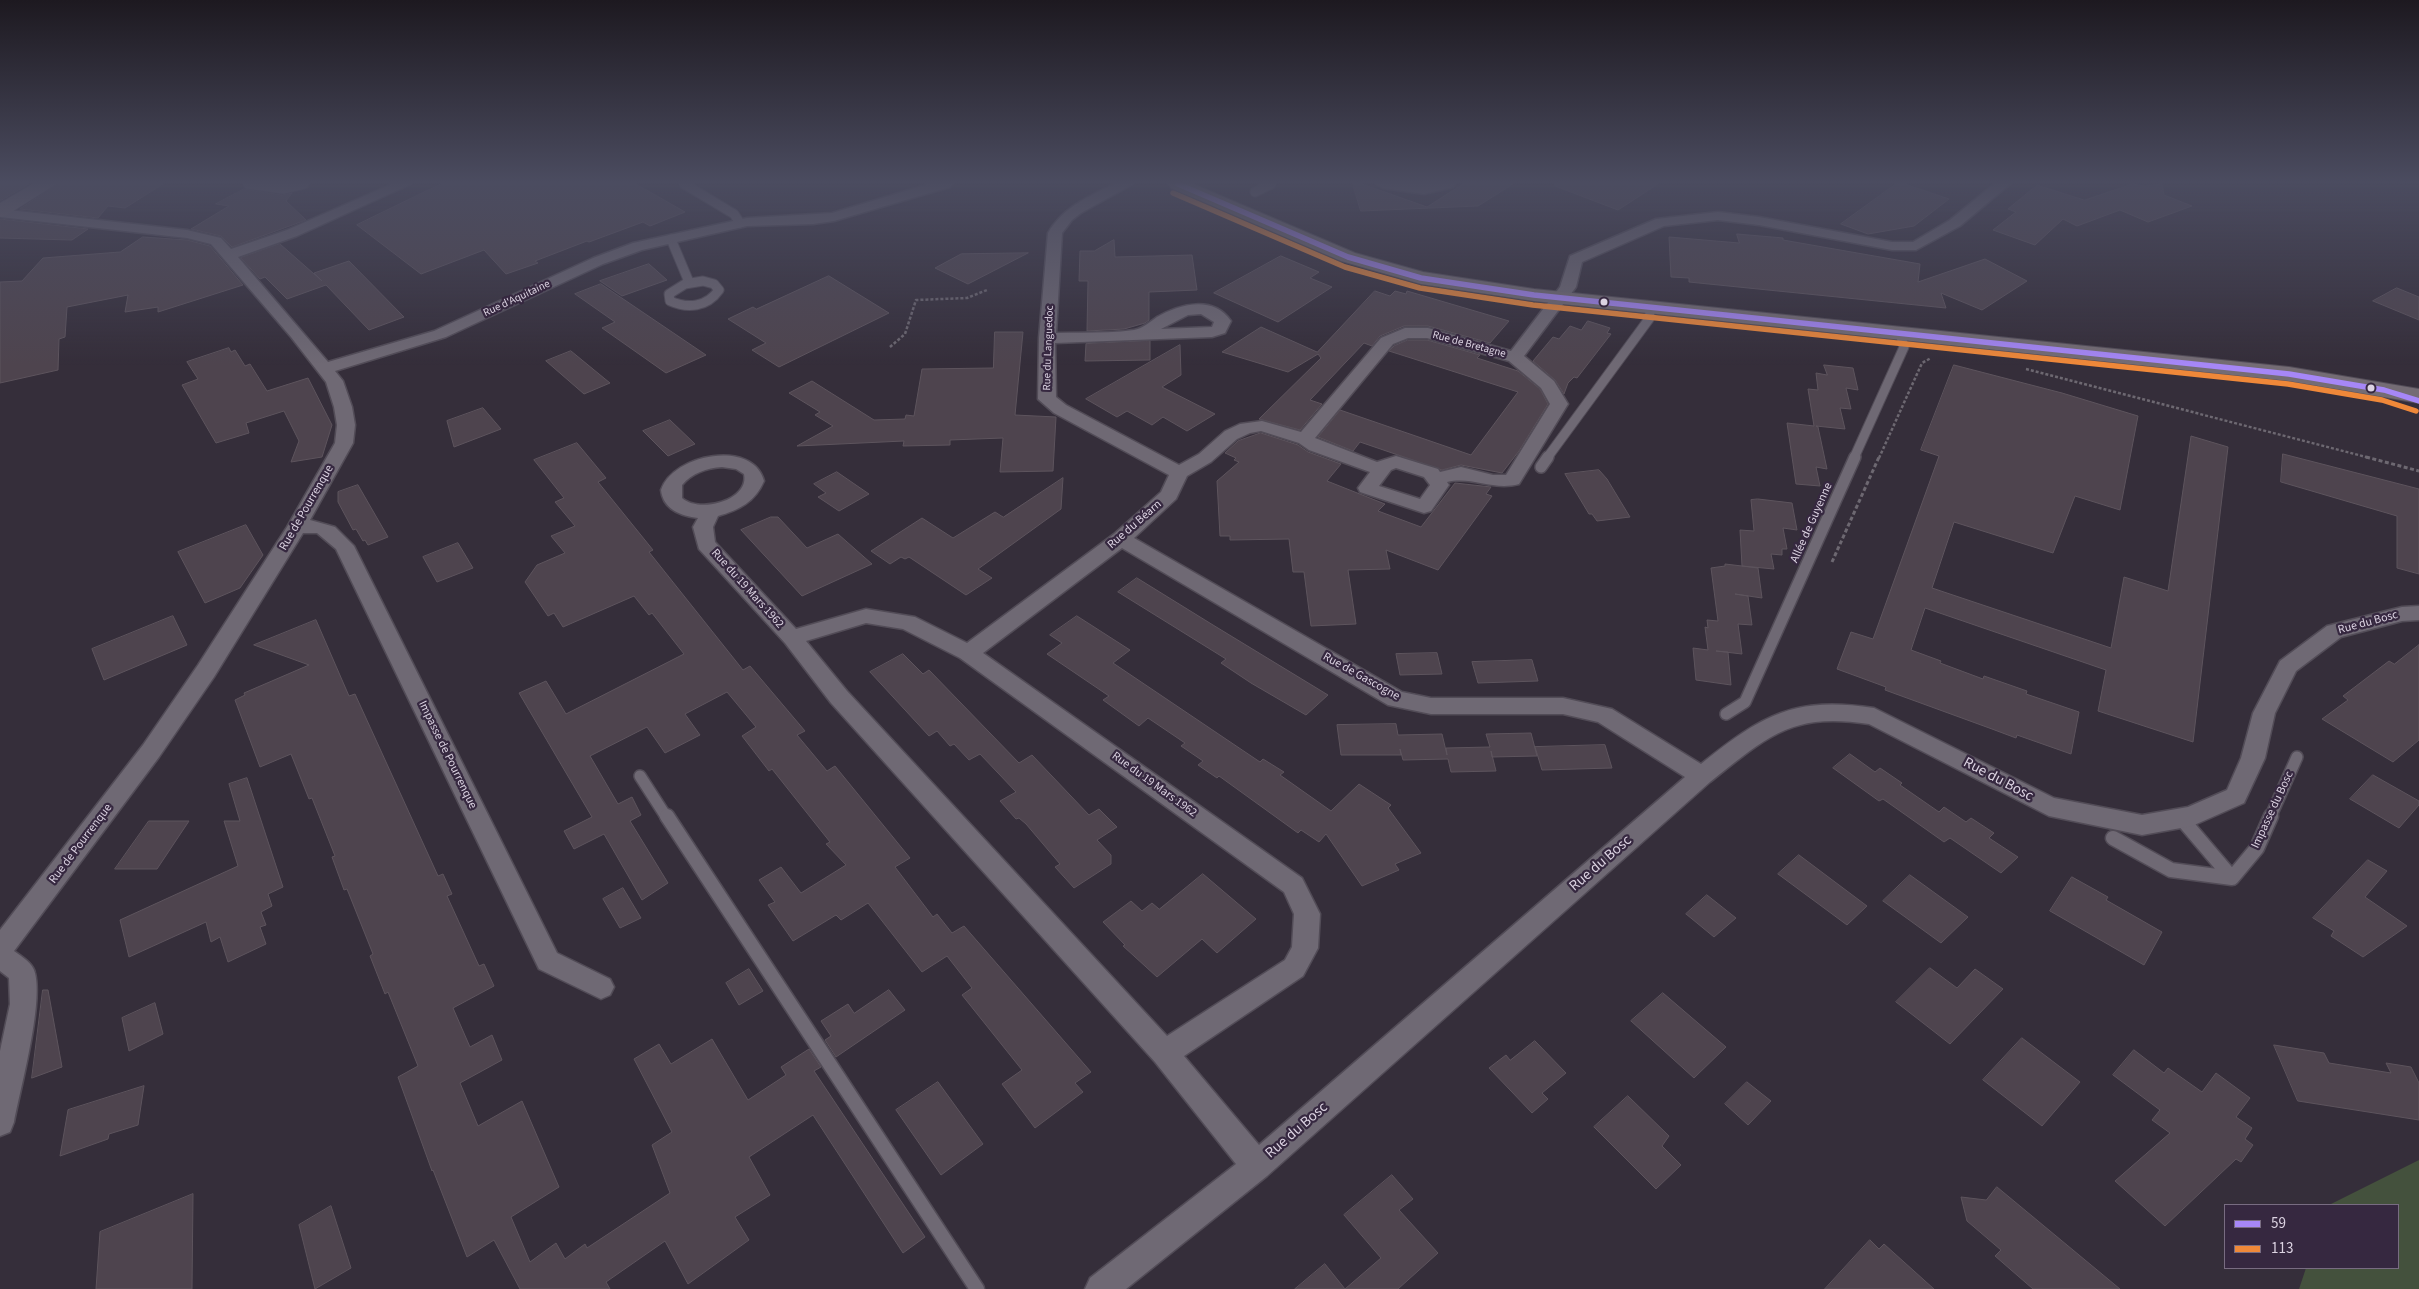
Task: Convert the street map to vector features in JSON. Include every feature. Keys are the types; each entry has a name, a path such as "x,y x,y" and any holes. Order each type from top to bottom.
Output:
{"main road":[{"path":"1318,244 1348,257 1421,278 1560,297 2289,374 2412,397"}],"street":[{"name":"Rue de Pourrenque","path":"0,950 156,743 206,671 297,527 344,443 346,425 343,407 334,381 297,334 219,244"},
{"path":"229,255 260,244"},
{"name":"Rue d'Aquitaine","path":"323,369 440,334 598,261 647,244"},
{"name":"Rue du Languedoc","path":"1055,244 1048,338 1047,399 1060,409 1179,474"},
{"name":"Rue de Bretagne","path":"1305,438 1387,341 1405,333 1428,333 1515,357 1568,287 1575,259 1610,244"},
{"name":"Rue de Bretagne","path":"1882,244 1892,246 1916,246 1919,244"},
{"path":"1048,338 1142,333"},
{"path":"1435,479 1461,473 1492,481 1512,480 1559,404 1548,385 1515,357"},
{"path":"1179,474 1205,458 1231,435 1246,428 1262,426 1305,438 1315,446 1381,470"},
{"path":"1396,462 1431,473 1440,485 1424,507 1367,488 1381,470 1384,466 1396,462"},
{"name":"Rue du Béarn","path":"968,653 1121,539 1169,495 1179,474"},
{"name":"Rue du 19 Mars 1962","path":"710,512 703,526 706,544 792,638 839,697 1165,1053 1256,1166"},
{"name":"Impasse de Pourrenque","path":"297,527 314,526 330,530 344,546 548,961 601,987"},
{"name":"Rue de Gascogne","path":"1121,539 1396,699 1431,706 1563,706 1604,715 1702,776"},
{"name":"Rue du Bosc","path":"1101,1289 1256,1166 1702,776 1753,736 1786,718 1818,710 1850,710 1874,716 2049,807 2142,825 2192,816 2236,796 2253,758 2264,713 2288,666 2334,631 2402,614 2419,612"},
{"name":"Rue du 19 Mars 1962","path":"792,638 866,616 908,622 968,653 1294,885 1307,914 1305,948 1294,968 1165,1053"},
{"path":"0,955 22,973 23,1004 0,1122"}],"lane":[{"path":"673,244 689,282"},
{"path":"703,281 714,284 719,290 716,297 698,305 678,305 670,301 670,294 677,287 689,282 703,281"},
{"path":"1540,467 1649,319 1651,306"},
{"name":"Allée de Guyenne","path":"1726,714 1745,702 1904,347 1900,333"},
{"name":"Impasse du Bosc","path":"2232,878 2257,848 2297,757"},
{"path":"640,776 977,1289"},
{"path":"2181,818 2232,878"},
{"path":"2113,838 2171,870 2232,878"}],"path":[{"path":"890,347 905,334 916,300 967,298 987,290"},
{"path":"1832,563 1922,363 1934,356"},
{"path":"2023,368 2419,470"}],"green space":[{"path":"2419,1160 2419,1289 2299,1289 2306,1269 2399,1269 2399,1204 2331,1204"}],"building":[{"path":"132,244 203,244 210,246 243,285 158,312 158,307 125,312 128,295 67,307 65,337 59,339 58,370 0,383 0,282 22,281 43,258 120,252"},
{"path":"280,244 322,281 314,273 349,261 404,317 369,330 326,285 287,299 265,277 260,279 241,258"},
{"path":"382,244 579,244 535,261 538,263 506,274 484,250 421,274"},
{"path":"1106,244 1114,244 1115,257 1192,255 1197,290 1149,292 1149,320 1145,323 1124,329 1087,331 1088,281 1079,281 1080,251 1094,251"},
{"path":"1669,244 1807,244 1920,264 1918,282 1985,259 2027,281 1982,310 1941,293 1946,308 1689,282 1689,278 1671,277"},
{"path":"1028,253 968,284 935,268 961,254"},
{"path":"1281,256 1319,272 1310,278 1332,287 1278,322 1214,293"},
{"path":"649,264 667,280 622,296 600,281"},
{"path":"829,276 889,313 779,367 752,350 766,343 728,319 753,307 756,309"},
{"path":"601,284 706,355 666,373 602,328 615,322 575,294"},
{"path":"2397,288 2419,297 2419,320 2373,301"},
{"path":"1375,291 1390,296 1395,291 1406,294 1407,291 1509,321 1490,343 1428,326 1404,326 1380,336 1372,346 1364,343 1310,400 1322,404 1300,430 1259,419 1321,358 1318,354 1288,372 1222,352 1261,327 1317,352"},
{"path":"1588,321 1610,328 1607,333 1611,334 1577,378 1574,377 1568,383 1564,394 1555,380 1533,361 1553,337 1559,339 1570,326 1581,330"},
{"path":"995,332 1023,332 1015,415 1056,417 1053,471 1000,472 1003,438 950,440 950,445 903,446 904,441 797,446 833,426 815,415 820,412 789,393 812,381 874,420 905,419 906,415 914,416 922,369 993,368"},
{"path":"1408,340 1427,340 1480,355 1477,358 1518,371 1540,389 1548,404 1519,451 1502,473 1461,465 1442,470 1360,442 1353,451 1318,437 1340,410 1471,455 1518,392 1389,351 1394,346"},
{"path":"1150,341 1150,360 1085,361 1086,344"},
{"path":"1180,345 1181,375 1162,387 1215,414 1187,431 1163,417 1152,425 1127,411 1117,417 1086,399"},
{"path":"229,348 231,352 235,350 245,366 250,364 267,391 308,378 332,425 322,457 291,462 299,441 284,411 246,423 249,433 216,443 182,385 198,379 187,362"},
{"path":"571,351 610,383 584,394 546,361"},
{"path":"1824,365 1853,368 1858,390 1846,388 1851,409 1840,408 1845,429 1816,426 1818,427 1827,469 1816,467 1820,486 1796,484 1787,423 1814,426 1808,389 1818,390 1816,373 1827,375"},
{"path":"1954,365 2062,393 2138,416 2120,510 2075,496 2053,553 1954,522 1932,588 2111,648 2124,577 2168,591 2191,436 2228,447 2193,742 2098,711 2106,670 1925,608 1911,650 1983,679 1984,676 2027,691 2026,694 2079,712 2071,754 2017,735 2016,738 1885,690 1886,687 1837,669 1851,632 1873,639 1939,456 1921,450"},
{"path":"483,408 501,429 454,447 447,421"},
{"path":"670,420 695,444 668,456 643,431"},
{"path":"1261,433 1298,445 1308,452 1341,464 1327,481 1385,504 1378,511 1421,527 1455,483 1491,487 1486,494 1492,496 1438,570 1386,550 1390,569 1348,570 1356,624 1311,626 1304,572 1293,572 1289,539 1230,540 1230,536 1220,536 1217,481 1239,462 1234,460 1236,458 1225,453 1238,441"},
{"path":"577,443 606,478 598,482 653,550 649,552 743,670 750,666 805,731 797,735 827,771 835,766 910,858 895,867 933,917 937,914 952,933 964,926 1091,1072 1075,1083 1083,1092 1035,1128 1002,1084 1022,1070 962,995 972,988 947,956 922,972 868,903 841,920 836,915 793,941 768,905 775,902 759,880 781,867 801,893 846,865 826,844 830,842 772,769 769,771 742,736 756,727 727,692 685,714 700,735 665,753 647,727 590,756 618,804 632,797 641,815 630,821 668,883 642,900 604,834 574,849 564,831 592,817 519,693 546,681 566,714 684,654 652,613 649,615 634,596 563,627 554,613 548,616 525,582 537,565 565,553 551,536 575,526 555,502 564,498 534,460"},
{"path":"2283,454 2419,489 2419,574 2397,568 2397,516 2281,482"},
{"path":"1599,470 1607,479 1630,517 1597,521 1592,514 1589,514 1565,474"},
{"path":"837,472 869,494 839,511 818,497 826,493 814,484"},
{"path":"1063,478 1061,509 978,569 992,578 966,595 909,557 905,559 901,557 890,564 871,551 922,518 953,538 995,512 1003,517"},
{"path":"358,485 388,537 368,545 365,540 363,541 356,529 353,530 338,502 338,492"},
{"path":"1758,499 1792,503 1797,530 1783,528 1787,549 1782,549 1782,555 1771,554 1774,569 1742,566 1740,530 1754,531 1751,500"},
{"path":"771,517 778,517 807,548 838,534 872,564 802,596 741,530"},
{"path":"246,525 263,555 240,588 205,603 178,552"},
{"path":"458,543 473,568 437,582 423,557"},
{"path":"1725,564 1758,568 1762,598 1735,594 1748,596 1752,625 1738,624 1742,654 1728,652 1731,685 1696,680 1693,648 1708,650 1705,627 1708,628 1707,620 1718,621 1711,568 1725,566"},
{"path":"1137,578 1328,695 1306,715 1251,683 1221,663 1226,659 1118,592"},
{"path":"173,616 187,645 104,680 92,649"},
{"path":"1077,616 1130,650 1113,663 1260,762 1263,759 1284,772 1280,775 1331,811 1359,784 1391,805 1388,808 1421,853 1395,864 1399,870 1362,886 1326,834 1319,842 1301,830 1298,833 1219,776 1217,778 1198,765 1203,761 1181,746 1185,743 1148,718 1139,726 1103,700 1109,696 1047,654 1062,643 1050,635"},
{"path":"316,620 349,696 355,694 438,876 443,874 452,894 447,896 479,966 484,964 494,986 453,1008 470,1047 492,1035 502,1060 460,1083 478,1126 522,1101 559,1187 511,1217 530,1262 556,1243 565,1259 585,1244 587,1248 670,1193 652,1145 672,1132 634,1059 659,1044 671,1064 712,1039 748,1100 786,1075 781,1067 809,1049 821,1067 814,1071 925,1237 903,1253 813,1115 749,1157 770,1195 735,1217 749,1240 688,1284 665,1241 606,1282 610,1289 520,1289 494,1240 467,1257 432,1171 398,1077 418,1066 388,992 385,994 370,956 373,954 347,889 344,890 332,857 335,856 312,798 309,799 291,754 260,767 235,700 245,695 244,693 309,665 254,645"},
{"path":"2419,645 2419,740 2393,762 2322,719 2348,700 2343,696 2389,661 2394,664"},
{"path":"1437,653 1442,674 1400,675 1396,654"},
{"path":"903,654 923,674 929,670 1019,763 1032,755 1089,815 1099,809 1117,827 1097,840 1111,855 1111,864 1074,888 1055,867 1060,864 1026,824 1019,818 1016,819 1000,801 1016,792 980,754 969,760 954,744 950,746 937,731 929,736 870,672"},
{"path":"1532,660 1538,681 1478,683 1472,662"},
{"path":"1396,724 1398,735 1442,734 1447,755 1446,748 1490,747 1486,734 1531,733 1537,756 1492,757 1496,771 1451,772 1448,759 1403,760 1400,749 1401,755 1341,755 1337,725"},
{"path":"1605,745 1612,768 1542,770 1535,747"},
{"path":"1850,754 1875,772 1880,768 1902,783 1900,785 1939,812 1944,807 1966,822 1971,818 1994,833 1989,838 2018,857 2001,873 1950,838 1944,842 1883,799 1879,801 1833,768"},
{"path":"2373,775 2419,801 2419,805 2399,828 2350,799"},
{"path":"247,778 283,887 268,894 272,906 261,912 266,925 260,927 266,944 228,962 220,937 211,942 206,922 129,957 120,920 238,866 224,821 240,821 229,784"},
{"path":"149,821 189,821 157,869 115,869"},
{"path":"1799,855 1867,906 1847,925 1778,874"},
{"path":"2368,860 2387,871 2365,897 2407,926 2363,957 2331,936 2334,931 2313,918"},
{"path":"1203,874 1256,919 1217,953 1202,939 1157,977 1123,946 1125,945 1103,922 1131,901 1142,911 1152,903 1159,909"},
{"path":"1910,875 1968,917 1941,943 1883,901"},
{"path":"2072,877 2108,897 2106,900 2162,932 2144,965 2050,911"},
{"path":"623,888 641,918 620,928 603,899"},
{"path":"1707,895 1736,918 1714,937 1686,914"},
{"path":"1930,968 1957,988 1975,969 2003,989 1950,1044 1896,1002"},
{"path":"749,969 763,991 739,1005 726,983"},
{"path":"43,990 48,990 62,1067 32,1078"},
{"path":"889,990 905,1010 836,1057 825,1040 831,1036 821,1021 848,1004 854,1013"},
{"path":"1663,993 1726,1047 1694,1078 1631,1021"},
{"path":"155,1003 163,1034 129,1051 122,1018"},
{"path":"2022,1038 2080,1082 2042,1126 1983,1080"},
{"path":"1535,1041 1566,1073 1542,1093 1548,1099 1532,1113 1489,1068 1506,1055 1510,1060"},
{"path":"2274,1045 2324,1053 2329,1063 2391,1073 2386,1063 2411,1067 2419,1083 2419,1120 2298,1101"},
{"path":"2134,1050 2164,1073 2168,1068 2202,1092 2216,1073 2250,1098 2236,1117 2252,1128 2245,1139 2253,1145 2241,1162 2236,1159 2165,1226 2115,1181 2170,1133 2152,1120 2160,1110 2113,1075"},
{"path":"938,1082 983,1144 941,1175 896,1110"},
{"path":"1747,1082 1771,1101 1748,1125 1725,1104"},
{"path":"144,1086 138,1125 109,1134 108,1139 60,1156 68,1110"},
{"path":"1628,1096 1669,1136 1662,1146 1681,1165 1656,1189 1594,1127"},
{"path":"1392,1175 1413,1199 1399,1210 1438,1253 1398,1289 1345,1289 1381,1258 1344,1215"},
{"path":"1997,1187 2120,1289 2033,1289 1995,1256 2001,1250 1967,1221 1961,1197 1986,1200"},
{"path":"193,1194 192,1289 96,1289 100,1232"},
{"path":"331,1206 351,1268 315,1289 299,1225"},
{"path":"1870,1240 1879,1249 1884,1244 1934,1289 1825,1289"},
{"path":"1325,1264 1345,1289 1295,1289"}],"transit line":[{"name":"113","path":"1292,244 1345,267 1420,288 1533,305 2288,384 2382,400 2416,411"},
{"name":"59","path":"1318,244 1348,257 1421,278 1534,295 2289,374 2384,390 2419,401"}]}
